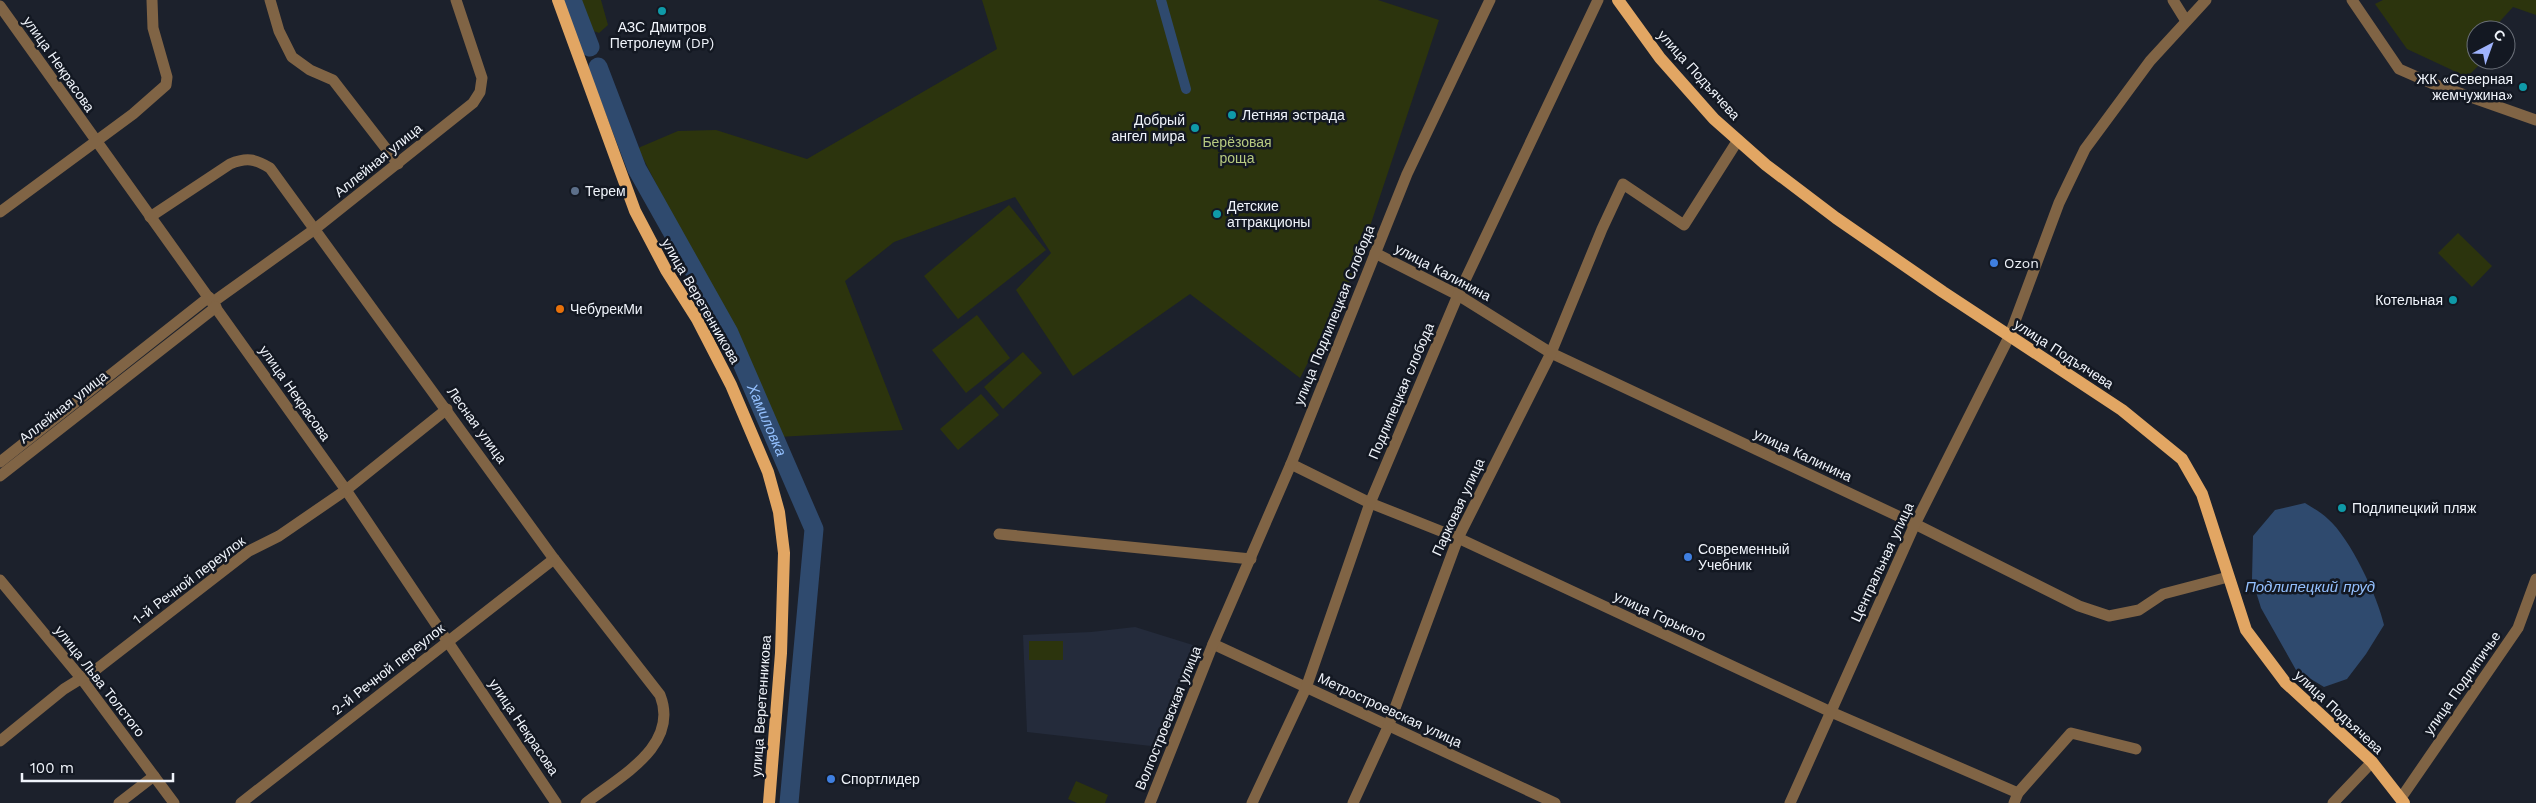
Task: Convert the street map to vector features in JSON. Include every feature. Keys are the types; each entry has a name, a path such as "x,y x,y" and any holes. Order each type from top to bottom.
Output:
{"main road":[{"name":"улица Веретенникова","path":"558,0 635,211 666,270 697,319 732,385 768,472 779,512 784,563 780,653 769,803"},
{"name":"улица Подъячева","path":"1618,0 1660,58 1714,119 1766,165 1836,218 2009,337 2122,410 2182,459 2202,494 2246,630 2285,682 2372,762 2403,801"}],"street":[{"path":"0,212 133,114 166,85 167,78 153,28 152,0"},
{"path":"270,0 279,31 292,57 310,70 333,80 398,164"},
{"name":"Аллейная улица","path":"0,462 213,302 315,229 472,103 480,92 482,78 456,0"},
{"name":"улица Подлипецкая Слобода","path":"1213,644 1291,464 1407,174 1490,0"},
{"name":"Подлипецкая слобода","path":"1252,803 1306,688 1370,503 1458,295 1598,0"},
{"path":"2173,0 2186,21"},
{"name":"Центральная улица","path":"1790,803 1915,524 2009,337 2058,203 2085,149 2127,90 2206,0"},
{"path":"2352,0 2399,69 2431,83 2536,120"},
{"name":"улица Некрасова","path":"0,6 95,142 213,302 346,490 556,803"},
{"name":"Парковая улица","path":"1353,803 1388,727 1458,538 1551,353 1622,184 1684,225 1738,140"},
{"name":"Лесная улица","path":"150,217 230,164 244,158 257,160 270,168 447,409 554,559 660,695 664,707 664,724 658,743 647,755 586,803"},
{"name":"улица Калинина","path":"1375,253 1458,295 1551,353 1915,524 2079,606 2109,616 2139,610 2163,594 2228,577"},
{"name":"Аллейная улица","path":"0,476 213,302"},
{"name":"1-й Речной переулок","path":"0,741 64,688 98,668 248,552 279,536 346,490 447,409"},
{"name":"улица Горького","path":"1291,464 1370,503 1458,538 2016,798"},
{"path":"999,534 1251,559"},
{"name":"2-й Речной переулок","path":"241,803 554,559"},
{"name":"улица Подлипичье","path":"2403,801 2518,628 2536,579"},
{"name":"улица Льва Толстого","path":"0,580 81,678 174,803"},
{"name":"Метростроевская улица","path":"1213,644 1555,803"},
{"name":"Волгостроевская улица","path":"1150,803 1213,644"},
{"path":"2016,798 2071,733 2136,749"},
{"path":"2333,803 2372,762"},
{"path":"119,803 154,776"}],"shaded area":[{"path":"1135,627 1196,646 1160,731 1151,746 1027,732 1023,635 1091,632"}],"green space":[{"path":"580,0 601,0 608,25 599,33 591,30"},
{"name":"Берёзовая роща","path":"982,0 1378,0 1439,20 1355,271 1300,378 1190,294 1073,376 1016,290 1051,253 1015,197 894,242 845,281 903,430 778,437 704,279 638,148 678,131 716,130 807,159 997,49"},
{"path":"2383,0 2536,0 2536,15 2513,7 2501,20 2466,20 2466,70 2474,70 2467,77 2407,49 2375,4"},
{"path":"1009,205 1046,250 958,319 924,276"},
{"path":"2458,233 2492,266 2472,287 2438,253"},
{"path":"977,315 1010,358 966,393 932,350"},
{"path":"1023,352 1042,373 1003,409 984,387"},
{"path":"981,394 999,415 958,450 940,429"},
{"path":"1029,641 1063,641 1063,660 1029,660"},
{"path":"1076,781 1108,795 1105,803 1077,803 1068,799"}],"water":[{"name":"Подлипецкий пруд","path":"2305,503 2326,517 2345,540 2362,569 2376,599 2384,625 2366,654 2347,679 2324,687 2296,670 2261,608 2252,579 2253,536 2275,510"}],"waterway":[{"name":"Хамиловка","path":"572,0 590,47"},
{"path":"1161,0 1186,89"},
{"name":"Хамиловка","path":"598,67 637,169 729,333 814,529 789,803"}],"place":[{"name":"АЗС Дмитров Петролеум (DP)","path":"662,11"},
{"name":"ЖК «Северная жемчужина»","path":"2523,87"},
{"name":"Летняя эстрада","path":"1232,115"},
{"name":"Добрый ангел мира","path":"1195,128"},
{"name":"Терем","path":"575,191"},
{"name":"Детские аттракционы","path":"1217,214"},
{"name":"Ozon","path":"1994,263"},
{"name":"Котельная","path":"2453,300"},
{"name":"ЧебурекМи","path":"560,309"},
{"name":"Подлипецкий пляж","path":"2342,508"},
{"name":"Современный Учебник","path":"1688,557"},
{"name":"Спортлидер","path":"831,779"}]}
